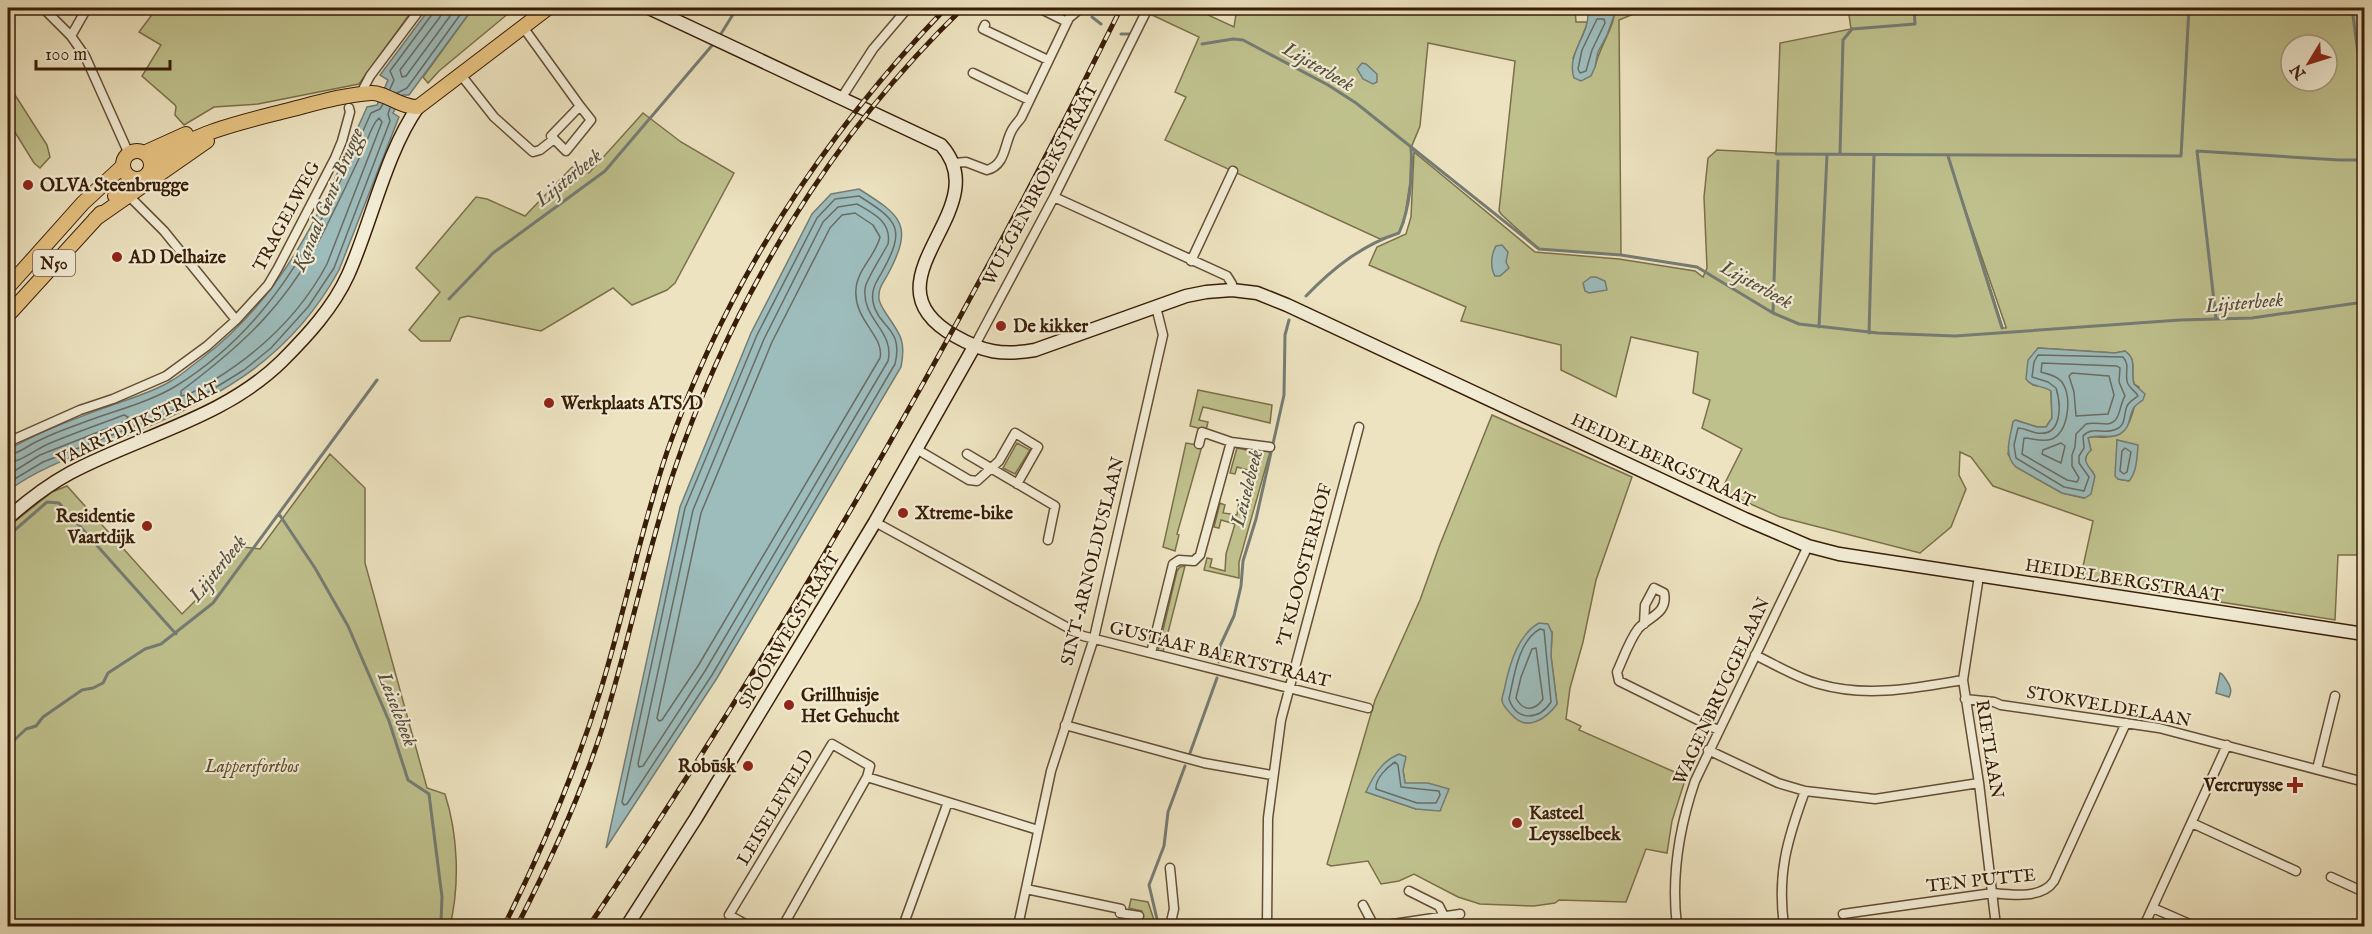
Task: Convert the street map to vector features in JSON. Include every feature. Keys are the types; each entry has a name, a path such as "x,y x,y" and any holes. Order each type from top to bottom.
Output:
{"main road":[{"path":"418,107 548,8"},
{"path":"649,8 941,145 954,163 956,183 953,204 923,263 921,291 923,302 941,328 974,347"},
{"path":"655,8 665,16"},
{"name":"N50","path":"9,311 134,179 145,177 163,156 183,144 214,130 330,100 373,92 398,104 418,107"},
{"name":"VAARTDIJKSTRAAT","path":"8,518 53,483 72,472 170,430 227,402 262,379 282,361 317,322 344,283 394,156 418,107"},
{"name":"N50","path":"8,287 83,203 134,152 144,153 179,136 235,117 258,118"},
{"name":"N50","path":"95,219 128,195 148,184 188,153 214,137 258,118"},
{"path":"144,153 148,157 151,168"},
{"path":"126,160 128,176 134,179"},
{"name":"HEIDELBERGSTRAAT","path":"974,347 999,352 1035,350 1186,296 1232,290 1257,293 1808,546 1839,554 2364,634"},
{"name":"SPOORWEGSTRAAT","path":"627,927 696,818 875,522 918,450 974,347"}],"street":[{"path":"43,8 71,36 85,56 126,160"},
{"path":"71,36 87,8"},
{"path":"359,95 370,76 421,8"},
{"path":"1039,8 1067,22"},
{"path":"954,163 966,162 983,169 994,167 1003,156 1011,131 1021,118 1067,22 1081,8"},
{"name":"WULGENBROEKSTRAAT","path":"974,347 1054,197 1148,8"},
{"path":"842,97 873,49 907,9"},
{"path":"985,25 983,29 1048,60"},
{"path":"519,30 580,106 591,120 566,151 551,136 580,106"},
{"path":"973,73 1029,100"},
{"path":"461,75 494,117 532,152 540,150 554,139"},
{"name":"TRAGELWEG","path":"8,442 166,376 207,346 236,320 268,285 300,229 342,141 350,112 349,108"},
{"path":"1191,261 1233,171"},
{"path":"1054,197 1227,276 1232,284 1232,290"},
{"path":"130,198 164,231 236,320"},
{"name":"SINT-ARNOLDUSLAAN","path":"1018,927 1051,771 1094,638 1163,335 1156,307"},
{"name":"'T KLOOSTERHOF","path":"1267,927 1268,818 1281,720 1350,453 1359,427"},
{"path":"1199,444 1202,432 1231,442 1269,447"},
{"path":"918,450 973,481 980,479 999,461 1016,433 1038,447 1017,484"},
{"path":"1151,653 1173,564 1181,559 1194,561 1200,555 1231,442"},
{"path":"967,454 1055,506 1048,540"},
{"name":"GUSTAAF BAERTSTRAAT","path":"875,522 1083,636 1368,708"},
{"name":"WAGENBRUGGELAAN","path":"1677,927 1675,884 1679,840 1687,803 1708,750 1808,546"},
{"name":"RIETLAAN","path":"1979,576 1963,680 1979,783 1996,927"},
{"path":"1644,624 1639,628 1617,672 1619,681 1718,730"},
{"path":"1755,655 1818,684 1843,690 1887,692 1963,680"},
{"path":"2317,769 2335,696"},
{"name":"STOKVELDELAAN","path":"1965,699 2159,728 2364,782"},
{"name":"TEN PUTTE","path":"1843,914 1993,893 2013,895 2041,891 2052,883 2126,723"},
{"path":"1065,725 1204,763 1272,775"},
{"name":"LEISELEVELD","path":"749,927 729,915 832,744 870,766 867,777"},
{"path":"2144,927 2227,745"},
{"path":"1708,750 1778,783 1805,791 1875,799 1979,783"},
{"path":"783,927 867,777 1038,830"},
{"path":"1756,927 1783,925 1781,892 1783,865 1788,839 1805,791"},
{"path":"903,927 948,802"},
{"path":"2192,823 2296,871"},
{"path":"1170,868 1174,909 1170,927"},
{"path":"2331,877 2364,892"},
{"path":"1026,889 1121,909 1120,912 1139,916"},
{"path":"1409,891 1439,906 1444,916"},
{"path":"1363,905 1374,927"},
{"path":"2153,908 2194,927"},
{"path":"1380,927 1460,914"}],"green space":[{"path":"157,8 414,8 359,84 258,104 214,107 184,125 175,115 175,105 142,76 161,45 139,32"},
{"path":"473,8 515,8 439,71 428,83 423,77"},
{"path":"1152,8 1193,8 1234,27 1237,8 1575,8 1576,22 1588,22 1573,58 1595,67 1615,8 1648,8 1619,20 1621,255 1539,249 1499,211 1515,61 1428,43 1420,126 1411,148 1410,182 1404,222 1399,233 1380,239 1165,140 1186,97 1175,92 1199,37 1150,14"},
{"path":"1848,8 2364,8 2364,555 2338,555 2335,620 2080,580 2093,521 1993,486 1971,457 1960,452 1959,475 1966,489 1951,527 1920,553 1780,517 1721,491 1742,449 1702,428 1710,400 1693,393 1698,352 1631,337 1616,397 1561,370 1561,345 1461,321 1466,307 1369,265 1377,247 1406,234 1411,217 1414,152 1535,252 1619,259 1695,271 1703,277 1707,268 1704,197 1708,158 1717,150 1776,153 1780,43 1851,29","holes":["1961,197 2006,327 2006,328 2003,328","2038,348 2115,353 2125,351 2133,362 2133,380 2134,384 2139,387 2133,412 2122,432 2088,438 2091,450 2086,456 2086,461 2093,472 2084,498 2062,493 2016,467 2008,454 2013,422 2016,420 2037,427 2046,427 2052,418 2051,391 2046,387 2033,385","2117,440 2137,445 2129,481 2118,479"]},
{"path":"8,84 47,145 50,157 40,168 34,163 8,121"},
{"path":"643,113 681,142 734,173 675,283 667,290 632,305 613,288 541,331 468,316 460,318 450,341 421,341 409,330 440,292 416,268 476,197 487,199 525,216 572,167 589,173"},
{"path":"1198,390 1272,405 1270,423 1203,407 1199,420 1208,422 1206,430 1190,426"},
{"path":"1492,415 1632,477 1596,580 1583,642 1570,688 1566,719 1581,726 1579,730 1686,777 1672,821 1667,853 1646,849 1626,902 1559,900 1555,903 1534,906 1480,904 1458,897 1414,874 1399,881 1381,884 1368,861 1331,866 1327,864 1375,700 1420,600","holes":["1552,633 1551,656 1557,704 1534,722 1522,722 1502,700 1505,688","1405,757 1403,770 1405,783 1440,810 1416,809 1366,792"]},
{"path":"1017,443 1030,450 1015,474 1003,468"},
{"path":"1186,443 1202,446 1177,534 1179,535 1175,551 1163,547"},
{"path":"1237,448 1270,452 1239,562 1239,578 1204,570 1207,558 1212,559 1210,567 1225,571 1226,554 1235,524 1221,520 1219,528 1214,527 1220,503 1225,505 1223,513 1237,515 1239,500 1241,500 1251,471 1237,467 1235,474 1230,473"},
{"name":"Lappersfortbos","path":"330,454 365,488 365,563 427,788 445,794 453,826 456,860 455,893 450,926 8,926 8,527 52,492 67,486 182,614 213,583 243,547 260,549"},
{"path":"1185,566 1163,652 1158,651 1177,571 1180,567"},
{"path":"1131,899 1148,902 1154,920 1152,925 1141,921 1142,911 1129,908"}],"water":[{"name":"Kanaal Gent-Brugge","path":"430,8 473,8 409,95 403,95 393,113 399,117 339,270 318,303 295,332 270,356 212,396 147,427 44,469 8,491 8,450 59,425 150,392 171,381 231,333 258,305 280,276 319,212 367,107 377,105 388,80 380,75"},
{"path":"1588,13 1615,13 1598,52 1591,76 1581,81 1574,78 1572,69"},
{"path":"1362,63 1377,74 1377,82 1373,84 1363,79 1357,69"},
{"path":"859,189 894,215 902,233 896,257 879,292 881,305 901,339 903,351 901,367 717,678 606,848 680,507 751,333 812,214 831,194"},
{"path":"1502,245 1508,252 1506,262 1509,268 1500,276 1495,276 1492,265 1493,253 1496,246"},
{"path":"1591,277 1605,281 1607,290 1589,293 1585,291 1583,283"},
{"path":"2038,348 2115,353 2125,351 2133,362 2134,384 2145,394 2143,400 2133,409 2128,426 2124,431 2116,436 2088,438 2091,450 2086,460 2095,476 2091,494 2085,498 2062,493 2016,467 2010,457 2009,440 2015,420 2037,427 2046,427 2052,418 2051,391 2031,384 2026,379 2028,360"},
{"path":"2117,440 2138,445 2135,469 2129,481 2118,479 2115,476"},
{"path":"1539,623 1548,624 1552,633 1551,656 1557,704 1542,719 1524,723 1507,710 1502,698 1516,650 1520,642"},
{"path":"2220,673 2229,685 2231,691 2229,697 2216,693"},
{"path":"1399,754 1406,757 1403,770 1405,783 1428,783 1449,789 1440,811 1416,809 1366,792 1379,770"}],"waterway":[{"name":"Lijsterbeek","path":"719,37 737,8"},
{"path":"1840,154 1843,40 1852,29 1915,24 1914,8"},
{"path":"1914,14 1959,9 2106,8"},
{"path":"1776,154 2181,156 2189,8"},
{"path":"2352,8 2364,98"},
{"path":"2352,8 2364,8"},
{"name":"Lijsterbeek","path":"1092,17 1101,24"},
{"name":"Lijsterbeek","path":"1121,34 1130,34"},
{"name":"Lijsterbeek","path":"1202,44 1233,39 1243,40 1328,85 1356,103 1539,249 1621,255 1697,267 1773,313 1799,324 1878,333 1955,336 2180,320 2252,318 2364,302"},
{"name":"Lijsterbeek","path":"449,299 493,253 605,171 715,42"},
{"name":"Leiselebeek","path":"1306,296 1349,258 1399,233 1410,191 1411,148"},
{"path":"2216,319 2197,151 2364,160"},
{"path":"1819,327 1827,155"},
{"path":"1869,333 1874,156"},
{"path":"1948,156 2002,328"},
{"path":"1773,312 1778,161"},
{"name":"Leiselebeek","path":"1219,662 1220,646 1234,616 1241,586 1243,561 1256,519 1284,395 1285,335 1289,320"},
{"name":"Lijsterbeek","path":"8,746 26,729 36,726 43,717 82,690 103,683 108,673 145,649 161,644 213,603 377,380"},
{"path":"8,536 47,502 59,503 176,634"},
{"name":"Leiselebeek","path":"279,514 315,568 348,626 389,721 408,780 429,794 442,897 441,921 443,926"},
{"name":"Leiselebeek","path":"1190,753 1217,678"},
{"name":"Leiselebeek","path":"1156,926 1157,919 1149,885 1164,846 1168,812 1185,766"}],"railway":[{"path":"504,926 532,869 580,752 609,662 667,452 718,330 749,271 819,160 901,56 946,8"},
{"path":"517,926 585,778 603,726 674,471 725,344 791,222 829,165 870,110 915,57 963,8"},
{"path":"589,926 734,704 870,476 999,244 1121,8"}],"place":[{"name":"OLVA Steenbrugge","path":"28,185"},
{"name":"AD Delhaize","path":"117,257"},
{"name":"De kikker","path":"1001,326"},
{"name":"Werkplaats ATS/D","path":"549,403"},
{"name":"Xtreme-bike","path":"903,513"},
{"name":"Residentie Vaartdijk","path":"147,526"},
{"name":"Grillhuisje Het Gehucht","path":"789,705"},
{"name":"Robūsk","path":"748,766"},
{"name":"Vercruysse","path":"2295,785"},
{"name":"Kasteel Leysselbeek","path":"1517,823"}]}
